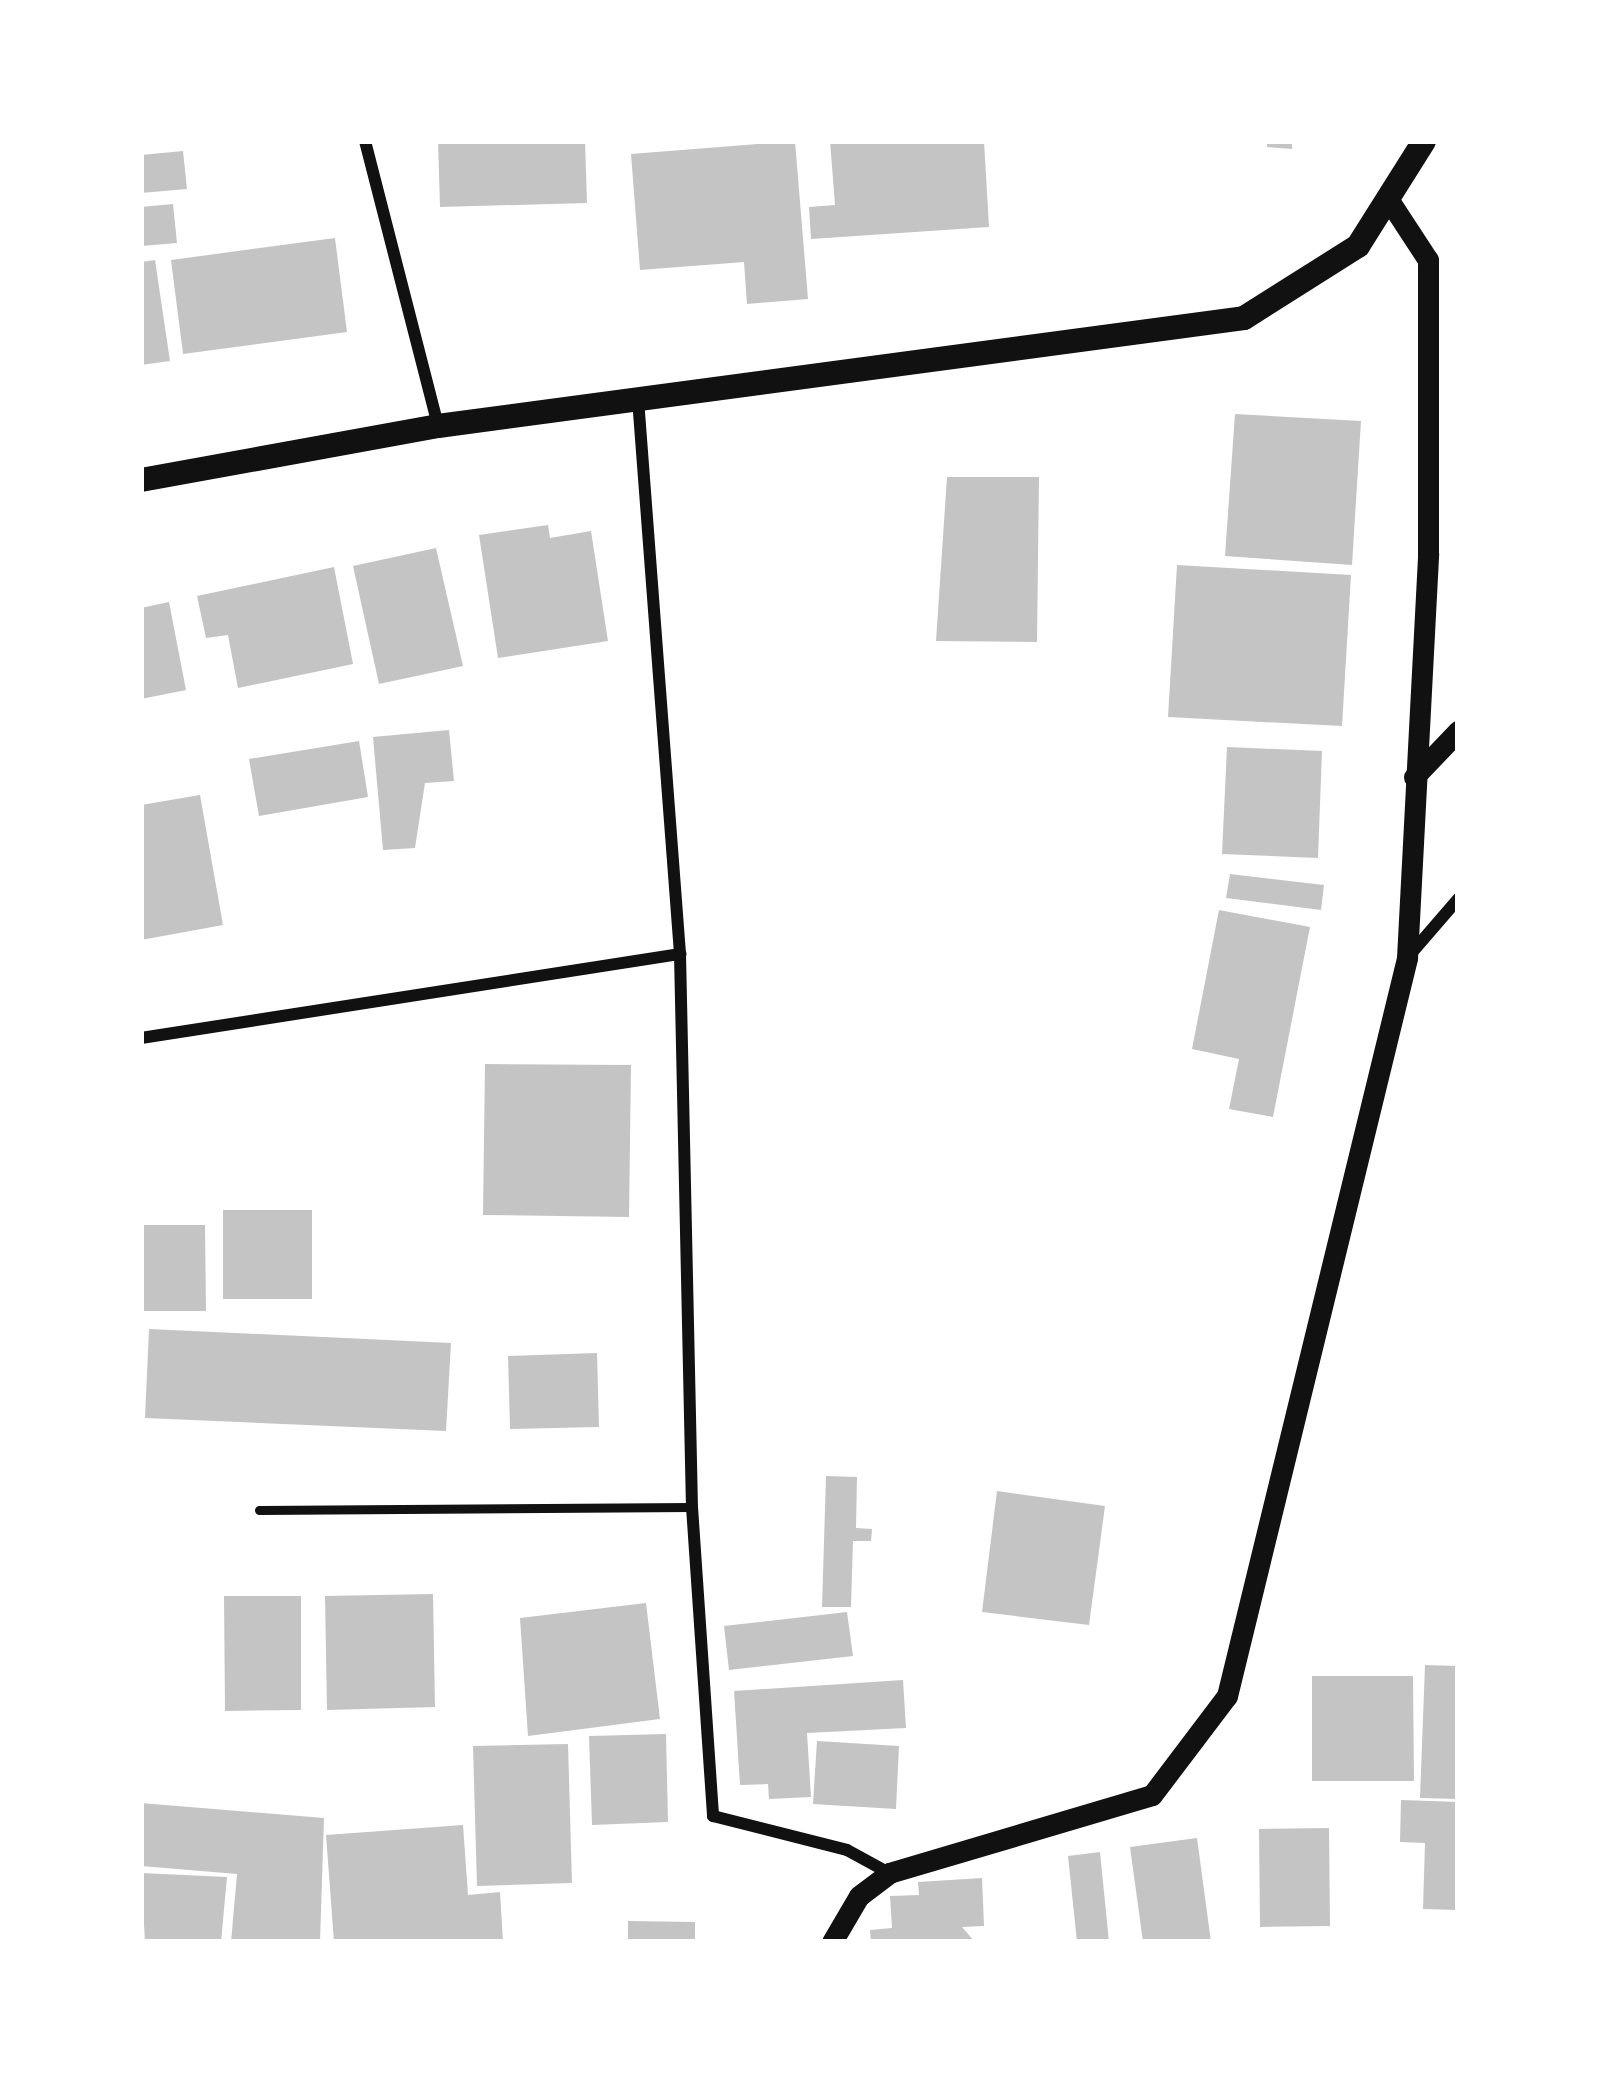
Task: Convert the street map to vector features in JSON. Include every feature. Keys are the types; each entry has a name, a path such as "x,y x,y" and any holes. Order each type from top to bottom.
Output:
{"main road":[{"path":"141,480 439,427 1244,318 1303,290 1392,206 1424,141"}],"street":[{"path":"365,141 439,427"},
{"path":"832,1942 859,1896 889,1873 1153,1795 1227,1696 1407,958 1428,260 1392,206"},
{"path":"638,399 680,954 692,1507 713,1816 847,1850 889,1873"},
{"path":"1414,777 1458,731"},
{"path":"1407,958 1458,899"},
{"path":"141,1039 680,954"}],"lane":[{"path":"259,1510 692,1507"}],"building":[{"path":"438,141 585,141 587,203 440,207"},
{"path":"795,141 808,299 747,304 744,262 640,270 631,154"},
{"path":"830,141 984,141 989,227 811,239 809,207 835,205"},
{"path":"1267,141 1292,141 1292,149 1267,147"},
{"path":"183,151 187,189 141,193 141,155"},
{"path":"173,204 177,243 141,246 141,207"},
{"path":"335,238 347,332 183,354 171,260"},
{"path":"155,260 170,361 141,365 141,262"},
{"path":"1235,414 1361,421 1352,565 1225,556"},
{"path":"947,477 1039,477 1037,642 936,641"},
{"path":"548,525 550,538 591,531 608,641 498,658 479,535"},
{"path":"436,548 463,666 379,684 353,566"},
{"path":"1177,565 1351,575 1342,726 1168,717"},
{"path":"334,567 353,664 238,688 228,635 206,638 197,596"},
{"path":"169,602 186,690 141,699 141,608"},
{"path":"449,730 454,781 425,783 415,848 383,850 373,737"},
{"path":"359,741 368,797 259,816 249,759"},
{"path":"1227,747 1322,751 1318,858 1222,854"},
{"path":"200,795 223,925 141,940 141,805"},
{"path":"1230,874 1324,885 1321,910 1226,898"},
{"path":"1219,910 1310,927 1273,1117 1229,1109 1239,1059 1192,1049"},
{"path":"485,1064 631,1065 629,1217 483,1215"},
{"path":"223,1210 312,1210 312,1299 223,1299"},
{"path":"141,1225 205,1225 206,1311 141,1311"},
{"path":"149,1329 451,1343 446,1431 145,1418"},
{"path":"597,1353 599,1427 510,1429 508,1356"},
{"path":"826,1476 857,1477 856,1528 872,1529 871,1541 853,1541 851,1607 822,1607"},
{"path":"997,1491 1105,1506 1089,1625 982,1612"},
{"path":"433,1594 435,1707 327,1710 325,1596"},
{"path":"224,1596 301,1596 301,1710 225,1711"},
{"path":"646,1603 660,1719 528,1736 520,1618"},
{"path":"847,1612 853,1656 729,1670 724,1626"},
{"path":"1425,1665 1458,1666 1458,1799 1420,1798"},
{"path":"1312,1676 1413,1676 1414,1781 1312,1781"},
{"path":"903,1680 906,1728 807,1733 811,1797 769,1799 768,1784 740,1785 734,1691"},
{"path":"666,1734 668,1822 592,1825 589,1736"},
{"path":"817,1741 899,1746 896,1809 813,1804"},
{"path":"568,1744 572,1883 477,1886 473,1746"},
{"path":"1401,1800 1458,1802 1458,1910 1423,1909 1425,1843 1400,1842"},
{"path":"141,1803 324,1818 320,1942 231,1942 237,1874 141,1866"},
{"path":"463,1825 468,1895 500,1892 503,1942 334,1942 326,1835"},
{"path":"1329,1828 1330,1926 1260,1927 1259,1829"},
{"path":"1197,1838 1211,1942 1143,1942 1130,1847"},
{"path":"1100,1852 1109,1942 1077,1942 1068,1856"},
{"path":"141,1873 227,1877 221,1942 145,1942"},
{"path":"982,1878 984,1926 962,1927 975,1942 871,1942 870,1930 892,1928 890,1896 919,1895 918,1882"},
{"path":"628,1921 695,1922 695,1942 628,1942"}]}
